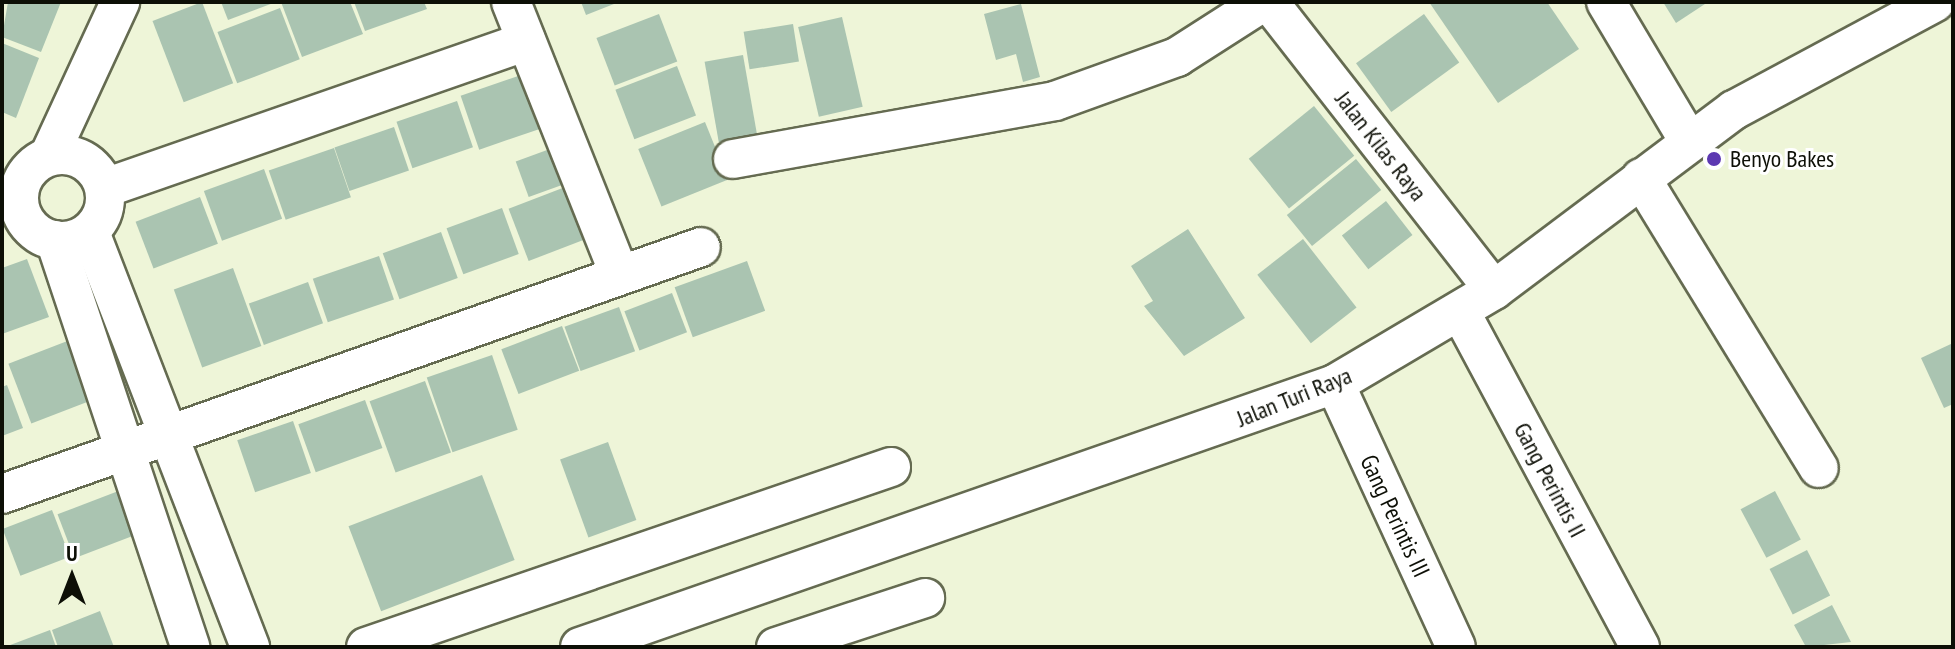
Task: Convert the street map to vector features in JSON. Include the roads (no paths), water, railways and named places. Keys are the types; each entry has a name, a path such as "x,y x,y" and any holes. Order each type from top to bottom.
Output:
{"street":[{"path":"120,2 49,156 21,185 11,215 72,236 169,437 250,647"},
{"path":"511,2 619,274"},
{"path":"733,159 1055,101 1177,57 1266,2"},
{"name":"Jalan Kilas Raya","path":"1266,2 1494,290"},
{"path":"1606,2 1689,141"},
{"name":"Jalan Turi Raya","path":"580,647 1335,384 1461,313 1689,141 1935,2"},
{"path":"105,188 526,41"},
{"path":"49,156 78,157 105,188 104,212 72,236"},
{"path":"1641,178 1819,468"},
{"path":"72,236 126,453 190,647"},
{"path":"2,494 126,453 701,247"},
{"name":"Gang Perintis II","path":"1461,313 1640,647"},
{"name":"Gang Perintis III","path":"1335,384 1456,647"},
{"path":"366,647 891,467"},
{"path":"776,647 925,598"}],"place":[{"name":"Benyo Bakes","path":"1714,159"}]}
